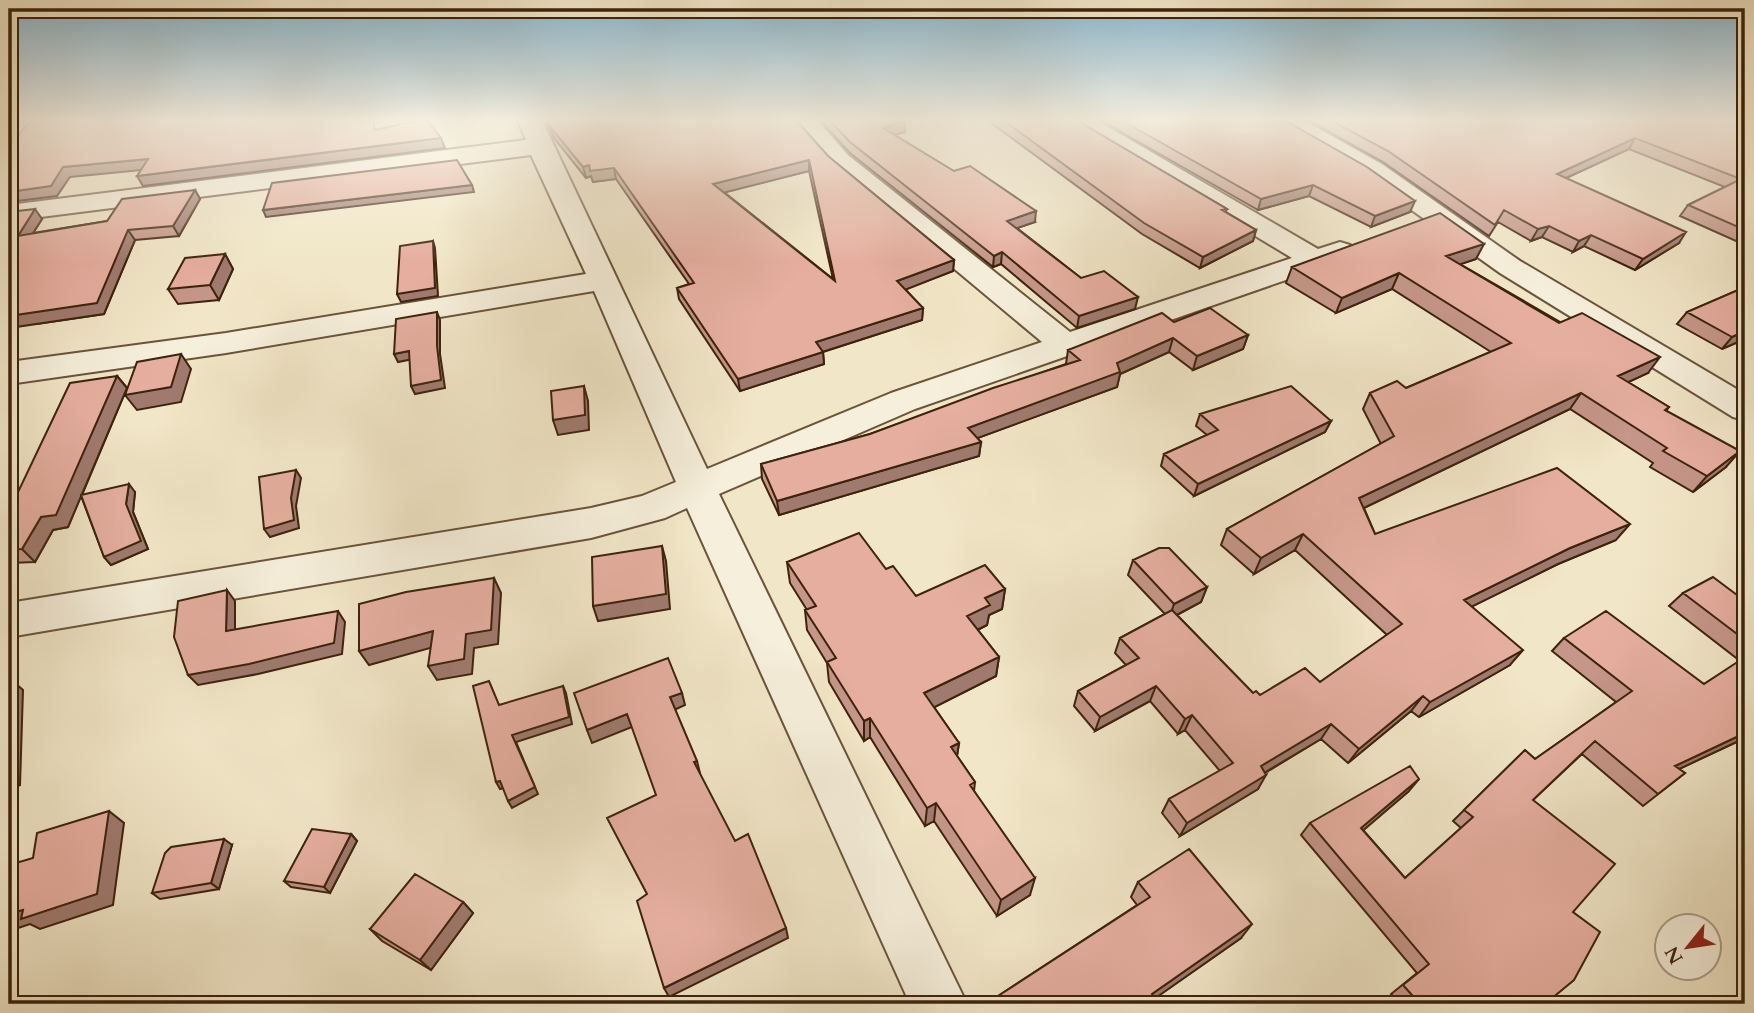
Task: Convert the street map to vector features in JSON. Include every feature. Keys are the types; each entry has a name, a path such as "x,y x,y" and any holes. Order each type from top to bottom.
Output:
{"street":[{"path":"9,213 247,185 345,167"},
{"path":"551,167 605,281 695,488 939,1004"},
{"path":"848,167 1067,346"},
{"path":"1160,167 1316,260"},
{"path":"1368,167 1510,267 1745,409"},
{"path":"9,620 592,523 651,508 903,401 1316,260 1435,215"},
{"path":"9,373 226,343 605,281"}],"building":[{"path":"9,167 63,167 51,186 9,192"},
{"path":"143,167 207,167 137,176"},
{"path":"398,167 461,167 472,185 263,210 272,183"},
{"path":"589,167 780,167 713,184 835,281 811,167 842,167 954,260 897,281 923,308 816,342 823,352 738,379 677,288 694,283 614,168 590,171"},
{"path":"882,167 948,167 954,171 972,167 1036,211 1007,221 1081,278 1104,271 1138,297 1079,316 1002,252 994,256"},
{"path":"1068,167 1156,167 1227,209 1222,210 1256,230 1203,257 1144,223"},
{"path":"1205,167 1367,167 1415,201 1375,216 1313,185 1261,199"},
{"path":"1412,167 1572,167 1557,174 1686,232 1643,259 1591,235 1579,241 1549,226 1538,229 1504,210 1495,225"},
{"path":"1711,167 1745,167 1745,230 1688,205 1741,179"},
{"path":"195,190 173,226 128,230 97,303 9,316 9,212 35,209 18,236 107,221 122,199"},
{"path":"1440,213 1484,244 1446,256 1559,323 1582,313 1660,357 1618,376 1669,407 1665,410 1740,451 1707,476 1663,451 1667,448 1581,393 1359,498 1375,534 1557,468 1630,524 1570,548 1464,600 1523,650 1430,702 1423,696 1359,749 1331,724 1261,766 1266,775 1187,823 1169,799 1233,763 1192,715 1185,719 1156,686 1100,717 1078,691 1139,658 1120,638 1172,610 1253,693 1256,691 1260,695 1305,668 1320,682 1402,624 1303,534 1261,558 1227,529 1394,436 1370,393 1397,381 1406,388 1511,343 1399,273 1342,298 1292,267"},
{"path":"433,241 435,288 397,294 400,246"},
{"path":"225,254 210,285 168,289 185,258"},
{"path":"1745,287 1745,331 1732,337 1687,312"},
{"path":"1210,308 1248,335 1197,356 1173,338 1117,363 1120,372 968,428 981,442 777,501 761,464 870,434 993,388 1080,360 1068,350 1162,313 1174,322"},
{"path":"437,312 441,380 411,386 409,351 394,354 396,319"},
{"path":"181,354 171,387 125,395 137,362"},
{"path":"117,376 56,515 41,517 22,549 9,550 9,511 70,383"},
{"path":"584,386 585,415 553,420 551,391"},
{"path":"1291,386 1331,421 1198,484 1164,454 1218,430 1200,414"},
{"path":"296,470 291,498 294,520 264,529 259,477"},
{"path":"129,484 126,504 141,541 104,557 81,495"},
{"path":"859,533 886,569 893,566 916,596 985,565 1005,589 985,598 990,605 967,616 999,657 924,693 959,743 951,747 975,782 970,785 1035,878 1001,900 936,803 927,808 870,718 864,721 827,662 836,658 805,610 816,606 787,562"},
{"path":"662,546 666,594 593,606 592,557"},
{"path":"1159,548 1169,548 1207,587 1174,604 1133,560"},
{"path":"1713,577 1745,601 1745,640 1683,593"},
{"path":"494,578 491,630 466,634 464,659 428,666 433,631 359,651 359,604 406,592"},
{"path":"227,590 226,631 338,611 334,643 249,664 188,675 174,637 178,601"},
{"path":"1606,611 1704,684 1745,657 1745,733 1675,766 1685,773 1658,794 1595,741 1533,800 1615,864 1573,912 1600,932 1574,980 1545,1004 1420,1004 1403,985 1429,964 1310,823 1410,766 1419,779 1361,828 1405,878 1473,817 1464,810 1525,750 1535,759 1632,691 1564,638"},
{"path":"668,658 682,693 670,697 697,761 694,762 735,841 748,834 786,928 664,988 637,901 647,894 607,818 656,795 627,714 587,730 574,693"},
{"path":"489,681 499,705 563,686 569,717 512,735 535,787 508,801 500,781 496,782 473,686"},
{"path":"9,683 15,683 9,779"},
{"path":"109,811 97,894 21,919 23,910 9,914 9,865 33,858 37,833"},
{"path":"312,829 351,834 324,887 284,881"},
{"path":"224,839 211,883 152,893 165,853 171,847"},
{"path":"1189,849 1252,924 1152,994 1159,1004 1003,1004 998,996 1150,897 1138,882"},
{"path":"415,874 463,902 420,960 370,929"}]}
